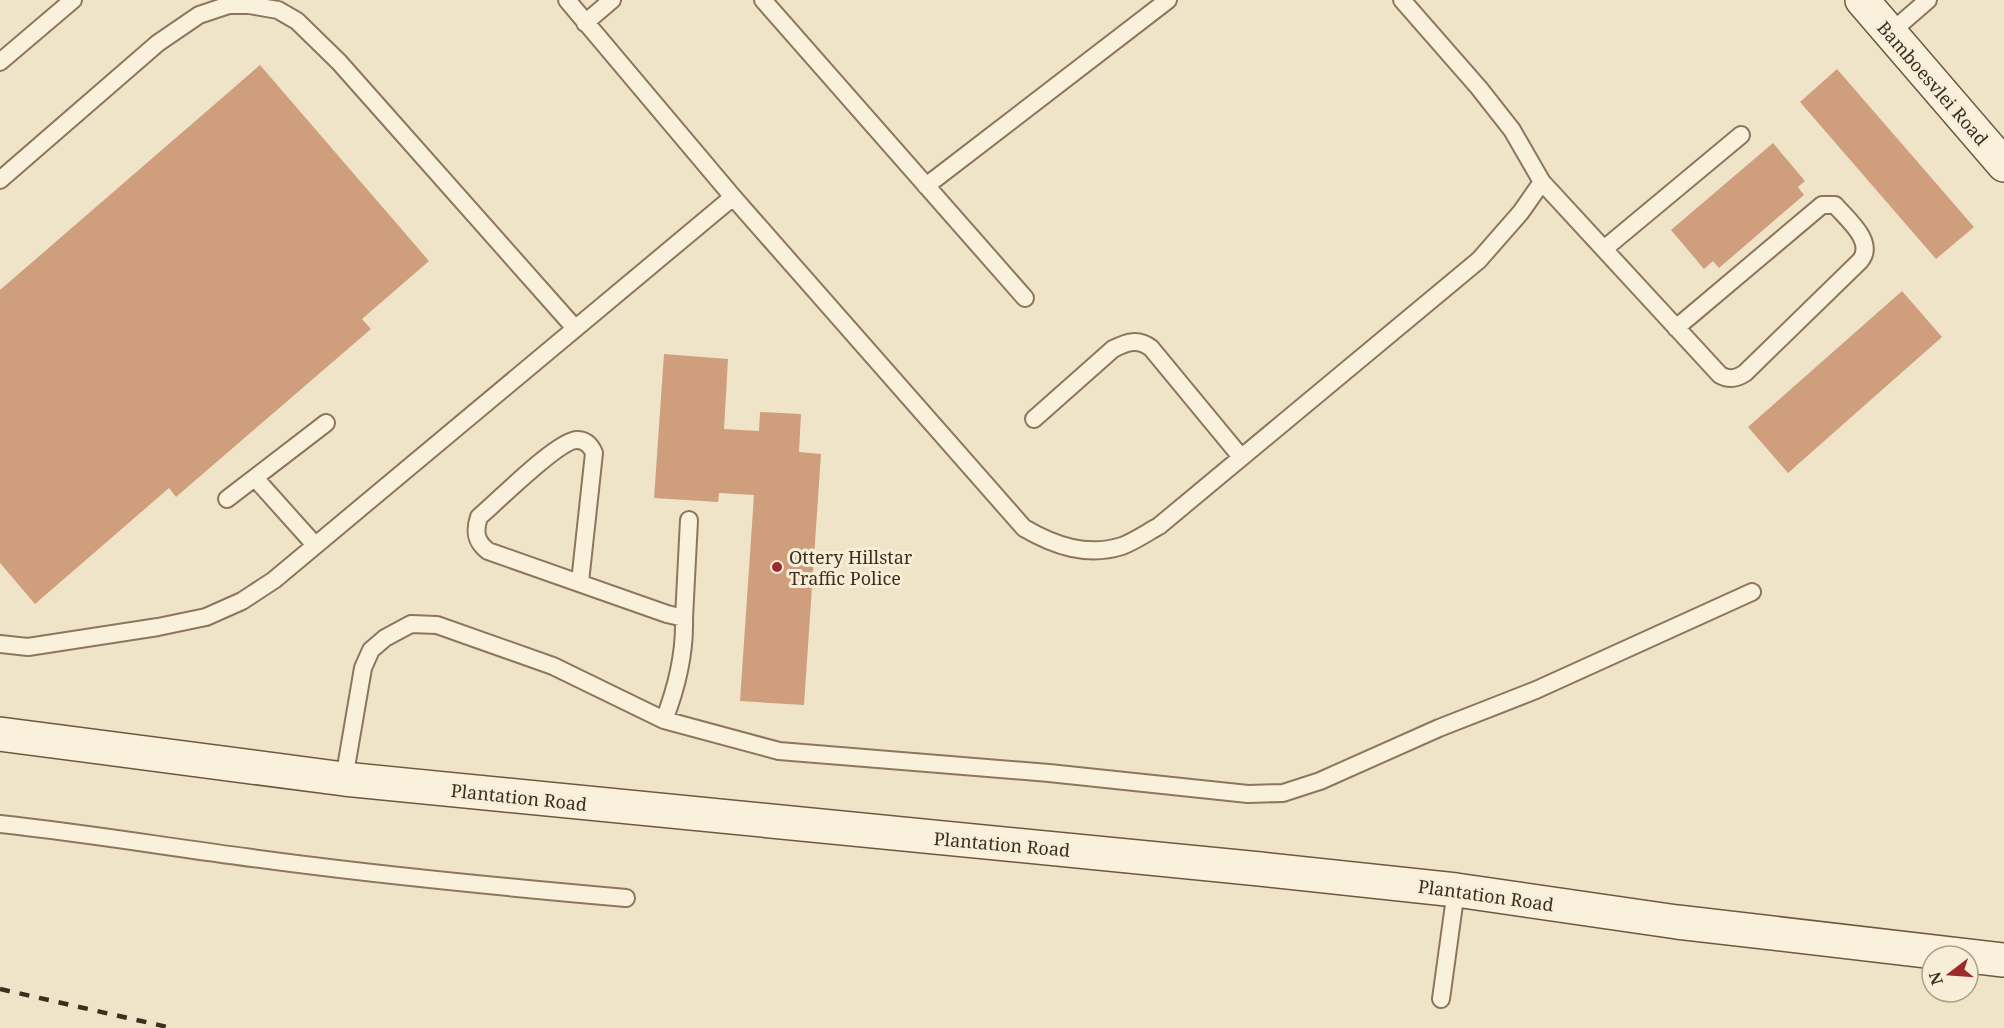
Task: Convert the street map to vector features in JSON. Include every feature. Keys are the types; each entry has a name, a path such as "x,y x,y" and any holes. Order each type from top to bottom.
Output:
{"street":[{"name":"Bamboesvlei Road","path":"1862,0 2004,165"},
{"name":"Plantation Road","path":"0,734 344,779 1248,867 1456,890 1677,922 2004,960"}],"lane":[{"path":"0,62 73,0"},
{"path":"567,0 733,197 1024,528 1068,549 1089,551 1123,545 1160,526 1479,260 1521,212 1542,182"},
{"path":"585,23 612,0"},
{"path":"763,0 1025,298"},
{"path":"926,186 1168,0"},
{"path":"1402,0 1479,88 1512,130 1542,182 1676,328 1720,375 1727,379 1744,373 1865,255 1866,245 1862,236 1835,205 1822,205 1676,328"},
{"path":"1890,33 1928,0"},
{"path":"0,180 158,43 199,15 204,6 249,5 278,10 297,21 339,62 574,327"},
{"path":"1604,249 1741,135"},
{"path":"0,644 28,647 148,629 206,616 242,601 274,580 574,327 733,197"},
{"path":"1034,419 1113,349 1129,342 1143,342 1151,348 1241,457"},
{"path":"227,499 327,423"},
{"path":"580,582 594,453 588,443 578,440 560,446 479,517 476,529 478,541 488,551 684,618"},
{"path":"255,478 315,545"},
{"path":"664,720 676,688 685,640 688,520"},
{"path":"344,779 363,668 371,650 385,638 411,624 437,625 543,662 664,720 779,751 1048,773 1248,794 1284,793 1320,781 1439,728 1536,690 1752,592"},
{"path":"0,824 453,882 626,898"},
{"path":"1441,999 1456,890"}],"building":[{"path":"260,65 429,261 362,319 371,329 176,497 169,488 35,604 0,563 0,290"},
{"path":"1837,69 1974,227 1936,259 1800,102"},
{"path":"1773,143 1805,181 1798,187 1804,195 1719,268 1713,261 1704,269 1671,230"},
{"path":"1902,291 1942,337 1788,473 1748,427"},
{"path":"664,354 728,359 724,429 759,431 760,412 801,414 799,452 821,454 804,705 740,701 754,495 719,493 718,502 654,498"}],"railway":[{"path":"0,989 172,1028"}],"place":[{"name":"Ottery Hillstar Traffic Police","path":"777,567"}]}
